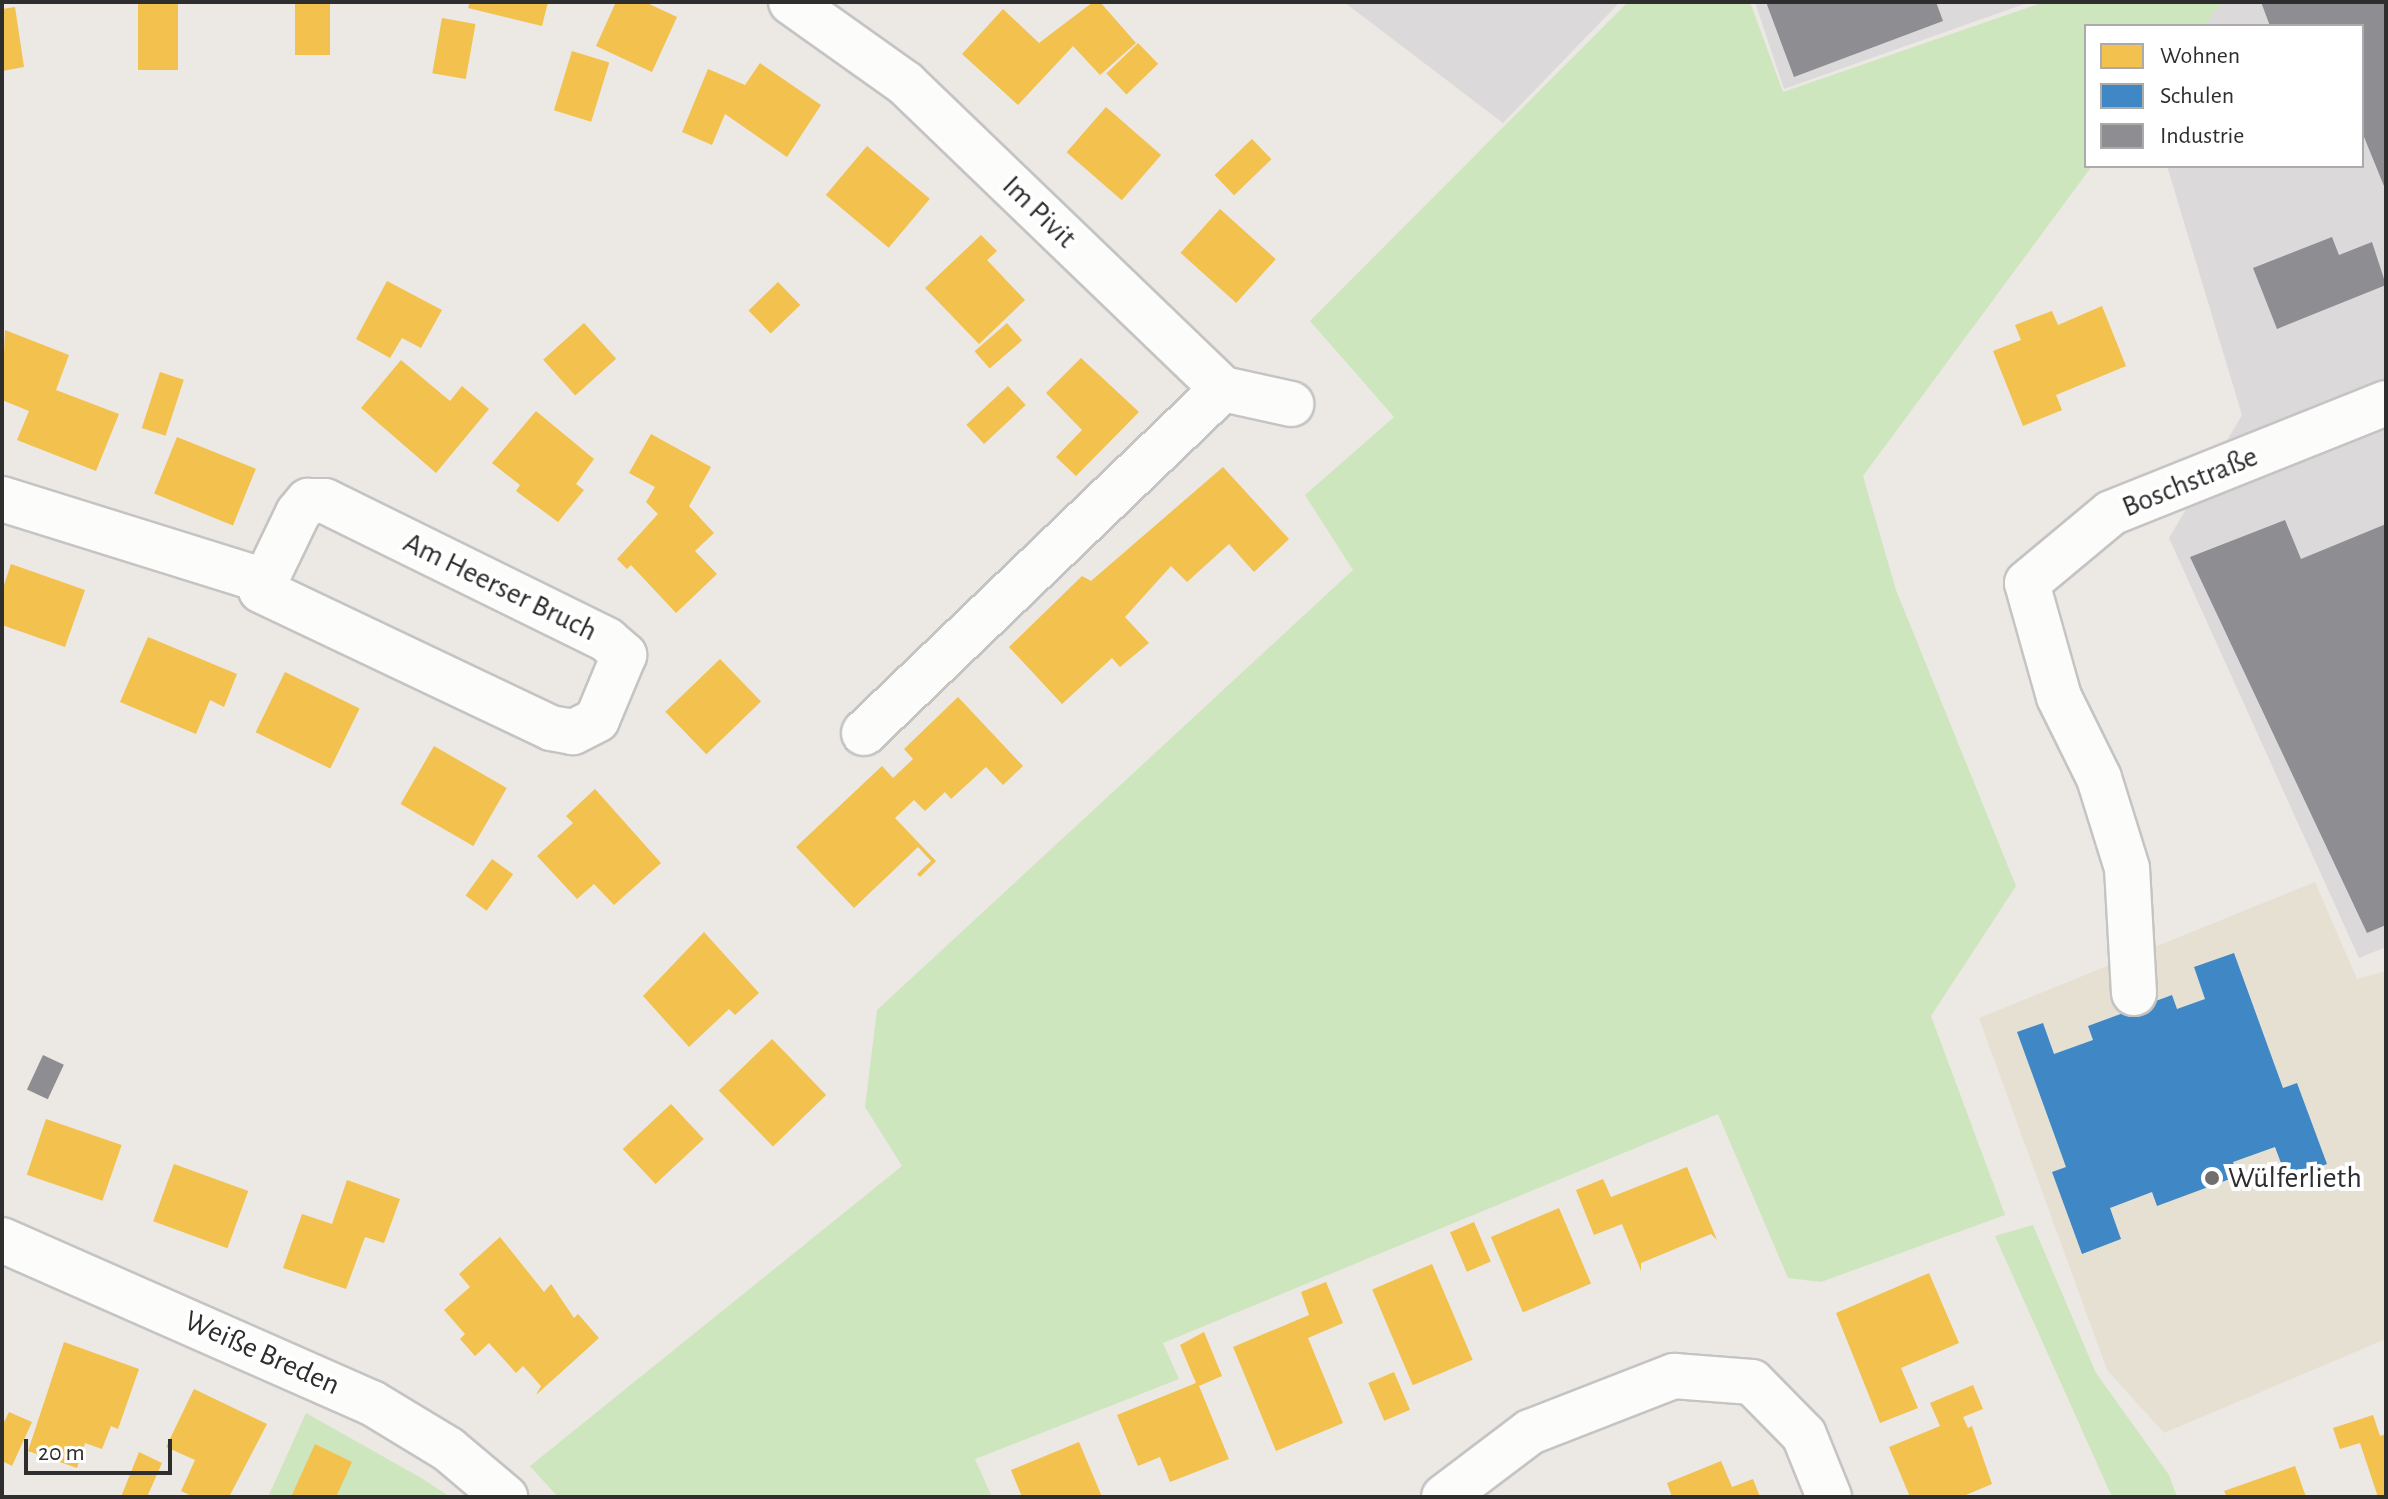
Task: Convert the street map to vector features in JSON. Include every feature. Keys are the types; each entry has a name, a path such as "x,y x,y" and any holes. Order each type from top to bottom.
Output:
{"street":[{"name":"Im Pivit","path":"791,2 905,83 1223,389"},
{"path":"864,733 1223,389 1291,404"},
{"name":"Boschstraße","path":"2134,993 2127,868 2099,778 2059,697 2027,583 2111,513 2386,403"},
{"name":"Am Heerser Bruch","path":"2,499 262,580"},
{"name":"Am Heerser Bruch","path":"308,501 325,501 607,640 624,655 597,720 573,732 551,728 261,590 262,580 298,513 308,501"},
{"name":"Weiße Breden","path":"2,1240 372,1403 448,1449 505,1497"},
{"path":"1448,1495 1530,1432 1674,1376 1752,1382 1804,1435 1829,1497"}],"shaded area":[{"path":"1344,2 1620,2 1503,123"},
{"path":"1755,2 2030,2 1784,89"},
{"path":"2223,2 2386,2 2386,947 2359,958 2169,538 2242,415 2168,168 2364,168 2364,24 2205,24"},
{"name":"Wülferlieth","path":"2315,882 2357,979 2386,971 2386,1339 2164,1433 2107,1370 1979,1018"}],"green space":[{"path":"1628,2 1750,2 1783,92 2044,2 2223,2 2205,24 2084,24 2084,168 2091,168 1863,476 1896,590 2016,886 1931,1016 2005,1215 1821,1282 1788,1278 1718,1114 1163,1343 1179,1379 975,1459 992,1497 558,1497 530,1466 902,1166 865,1107 877,1010 1353,570 1305,495 1394,417 1310,321"},
{"path":"2033,1225 2096,1373 2169,1475 2177,1497 2112,1497 1995,1236"},
{"path":"306,1413 423,1479 450,1497 268,1497"}],"building: Wohnen":[{"path":"138,2 178,2 178,70 138,70"},
{"path":"295,2 330,2 330,55 295,55"},
{"path":"470,2 548,2 542,26 468,8"},
{"path":"616,2 645,2 677,17 652,72 596,46"},
{"path":"1093,2 1100,2 1136,43 1100,75 1073,46 1018,105 962,54 1003,9 1039,43"},
{"path":"15,7 24,67 2,71 2,9"},
{"path":"442,18 475,24 466,79 432,73"},
{"path":"1138,43 1158,64 1126,94 1106,74"},
{"path":"572,51 609,62 591,122 554,110"},
{"path":"760,63 821,105 787,157 725,114 712,145 682,132 708,69 745,85"},
{"path":"1106,107 1161,155 1122,200 1067,152"},
{"path":"1252,139 1271,159 1234,195 1215,175"},
{"path":"867,146 930,199 889,248 826,195"},
{"path":"1220,209 1276,259 1236,303 1181,253"},
{"path":"981,235 997,251 987,260 1025,300 979,344 925,288"},
{"path":"387,281 442,310 421,348 402,338 390,358 356,339"},
{"path":"778,282 800,305 771,333 749,310"},
{"path":"2102,306 2126,366 2056,395 2062,410 2023,426 1993,351 2021,340 2015,325 2052,311 2058,325"},
{"path":"584,323 616,359 575,395 543,360"},
{"path":"1007,323 1022,340 990,369 975,351"},
{"path":"5,330 69,355 56,390 119,414 96,471 17,440 29,411 2,400"},
{"path":"1081,358 1139,412 1076,476 1056,457 1082,430 1046,393"},
{"path":"401,360 450,401 462,386 489,409 436,473 361,408"},
{"path":"160,372 184,380 166,436 142,428"},
{"path":"1008,386 1026,405 984,444 966,425"},
{"path":"536,411 594,459 576,484 584,490 558,522 516,491 520,485 492,463"},
{"path":"651,434 711,467 689,506 714,533 695,551 717,574 676,613 631,565 627,569 617,559 658,514 646,502 655,487 629,473"},
{"path":"177,437 256,469 233,525 154,494"},
{"path":"1223,467 1289,539 1254,572 1229,544 1187,582 1171,566 1125,617 1149,643 1120,667 1112,658 1062,704 1009,647 1082,576 1091,581"},
{"path":"11,564 85,590 65,647 2,625 2,591"},
{"path":"148,637 237,674 224,707 210,700 196,734 120,702"},
{"path":"720,659 761,701 706,754 665,712"},
{"path":"285,672 360,708 330,769 256,732"},
{"path":"958,697 1023,766 1003,785 986,767 951,799 945,792 925,811 914,800 895,818 936,861 920,877 917,874 931,861 918,847 854,908 796,847 882,766 893,778 913,759 904,749"},
{"path":"434,746 507,788 473,846 400,804"},
{"path":"595,789 661,863 614,905 594,884 577,899 537,856 573,823 566,816"},
{"path":"492,859 513,874 487,911 466,895"},
{"path":"704,932 759,993 735,1015 729,1009 689,1047 643,996"},
{"path":"772,1039 826,1095 773,1147 719,1090"},
{"path":"671,1104 704,1139 655,1184 623,1149"},
{"path":"46,1119 122,1145 102,1201 27,1175"},
{"path":"174,1164 248,1191 227,1248 153,1221"},
{"path":"1687,1167 1717,1240 1711,1234 1641,1263 1641,1271 1622,1224 1594,1235 1576,1190 1603,1179 1611,1197"},
{"path":"347,1180 400,1199 384,1243 365,1237 346,1289 283,1268 302,1214 332,1224"},
{"path":"1559,1208 1591,1283 1523,1312 1491,1237"},
{"path":"1474,1222 1491,1262 1467,1272 1450,1232"},
{"path":"500,1237 544,1292 551,1284 574,1318 578,1314 599,1338 536,1395 541,1386 523,1366 516,1373 489,1343 475,1356 460,1339 465,1334 444,1310 470,1287 459,1274"},
{"path":"1432,1264 1473,1360 1413,1385 1372,1289"},
{"path":"1929,1273 1959,1343 1901,1368 1918,1408 1880,1423 1836,1313"},
{"path":"1326,1282 1343,1323 1308,1338 1343,1423 1276,1451 1233,1347 1309,1315 1301,1292"},
{"path":"1204,1332 1222,1376 1199,1386 1229,1459 1170,1482 1160,1457 1138,1466 1117,1415 1196,1383 1180,1345"},
{"path":"64,1342 139,1369 118,1429 111,1426 102,1449 85,1443 77,1468 28,1451"},
{"path":"1394,1372 1410,1410 1384,1421 1368,1383"},
{"path":"1973,1385 1983,1409 1963,1417 1968,1428 1972,1426 1992,1484 1961,1497 1910,1497 1889,1447 1940,1426 1930,1403"},
{"path":"194,1389 267,1424 229,1497 194,1497 181,1491 195,1460 166,1447"},
{"path":"9,1412 32,1422 12,1466 2,1461 2,1426"},
{"path":"2373,1415 2380,1436 2386,1434 2386,1497 2378,1497 2360,1443 2340,1449 2333,1428"},
{"path":"1079,1442 1102,1497 1022,1497 1011,1470"},
{"path":"315,1444 352,1462 336,1497 291,1497"},
{"path":"139,1452 162,1463 147,1497 121,1497"},
{"path":"1721,1461 1732,1487 1753,1479 1760,1497 1672,1497 1667,1483"},
{"path":"2295,1466 2306,1497 2227,1497 2224,1491"}],"building: Schulen":[{"path":"2234,953 2283,1088 2297,1083 2327,1164 2287,1179 2275,1147 2233,1162 2238,1176 2157,1206 2152,1192 2110,1208 2121,1239 2082,1254 2052,1172 2066,1167 2017,1032 2043,1023 2054,1054 2093,1040 2088,1026 2172,995 2177,1009 2205,999 2194,967"}],"building: Industrie":[{"path":"1766,2 1936,2 1943,21 1794,77"},
{"path":"2261,2 2386,2 2386,191 2364,137 2364,24 2269,24"},
{"path":"2332,237 2339,255 2372,242 2386,285 2277,329 2253,268"},
{"path":"2285,520 2301,559 2386,524 2386,925 2367,933 2190,557"},
{"path":"43,1055 64,1065 48,1099 27,1089"}],"place":[{"name":"Wülferlieth","path":"2212,1178"}]}
